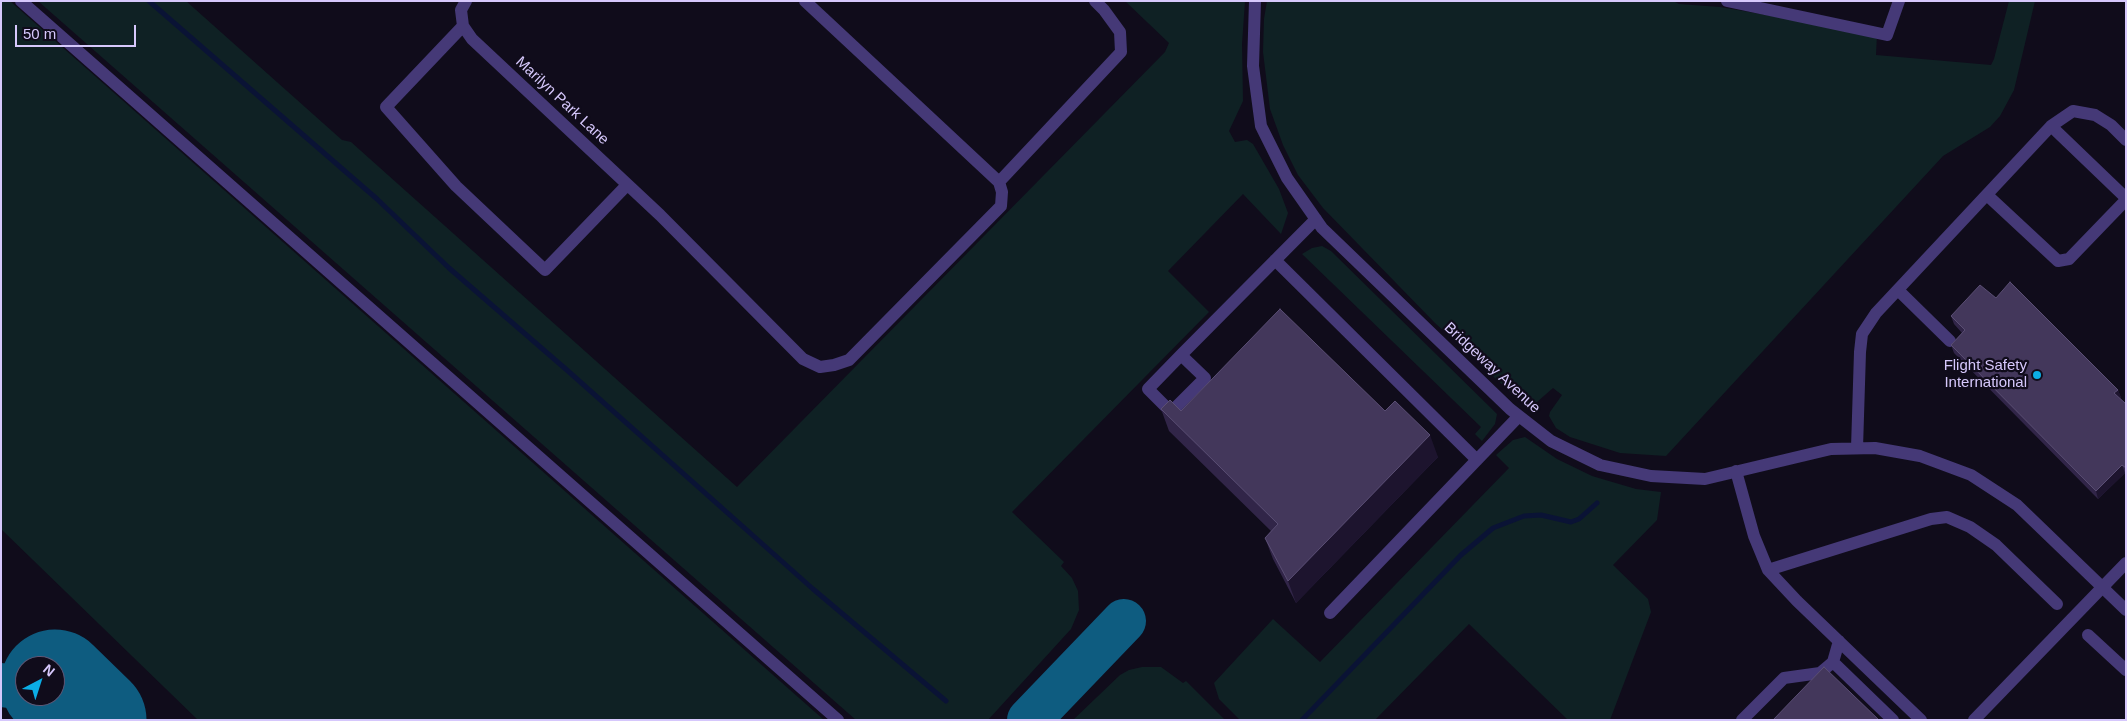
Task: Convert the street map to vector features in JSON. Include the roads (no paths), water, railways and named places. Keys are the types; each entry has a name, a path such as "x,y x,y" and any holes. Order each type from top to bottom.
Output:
{"street":[{"path":"21,1 838,720"},
{"path":"466,1 461,10 463,26 386,107 456,186 545,270 627,185"},
{"path":"805,1 999,182 1121,52 1120,32 1095,1"},
{"name":"Bridgeway Avenue","path":"1256,1 1253,66 1261,126 1287,178 1322,228 1519,416 1551,441 1600,465 1651,476 1705,479 1831,449 1875,448 1920,456 1972,475 2017,505 2126,610"},
{"path":"1727,1 1887,36 1899,1"},
{"name":"Marilyn Park Lane","path":"463,26 472,38 660,215 803,359 820,367 849,360 1000,206 1002,192 999,182"},
{"path":"1857,448 1862,334 1876,313 2051,126 2073,111 2095,115 2111,125 2126,140"},
{"path":"1987,195 2058,261 2069,259 2126,199 2051,126"},
{"path":"1181,355 1205,378 1171,412 1148,390 1181,355 1316,219"},
{"path":"1275,260 1476,460"},
{"path":"1898,290 1950,341"},
{"path":"1330,613 1519,416"},
{"path":"1736,471 1754,536 1768,570 1797,601 1921,720"},
{"path":"1768,570 1931,519 1947,517 1970,527 1996,545 2058,604"},
{"path":"1974,720 2126,563"},
{"path":"2088,635 2126,670"},
{"path":"1742,720 1784,678 1820,673 1833,662 1838,641"},
{"path":"1833,662 1893,720"}],"waterway":[{"path":"149,1 377,199 449,268 813,589 946,701"},
{"path":"1302,720 1461,555 1493,528 1524,516 1541,515 1571,522 1579,519 1597,503"}],"place":[{"name":"Flight Safety International","path":"2037,375"}]}
